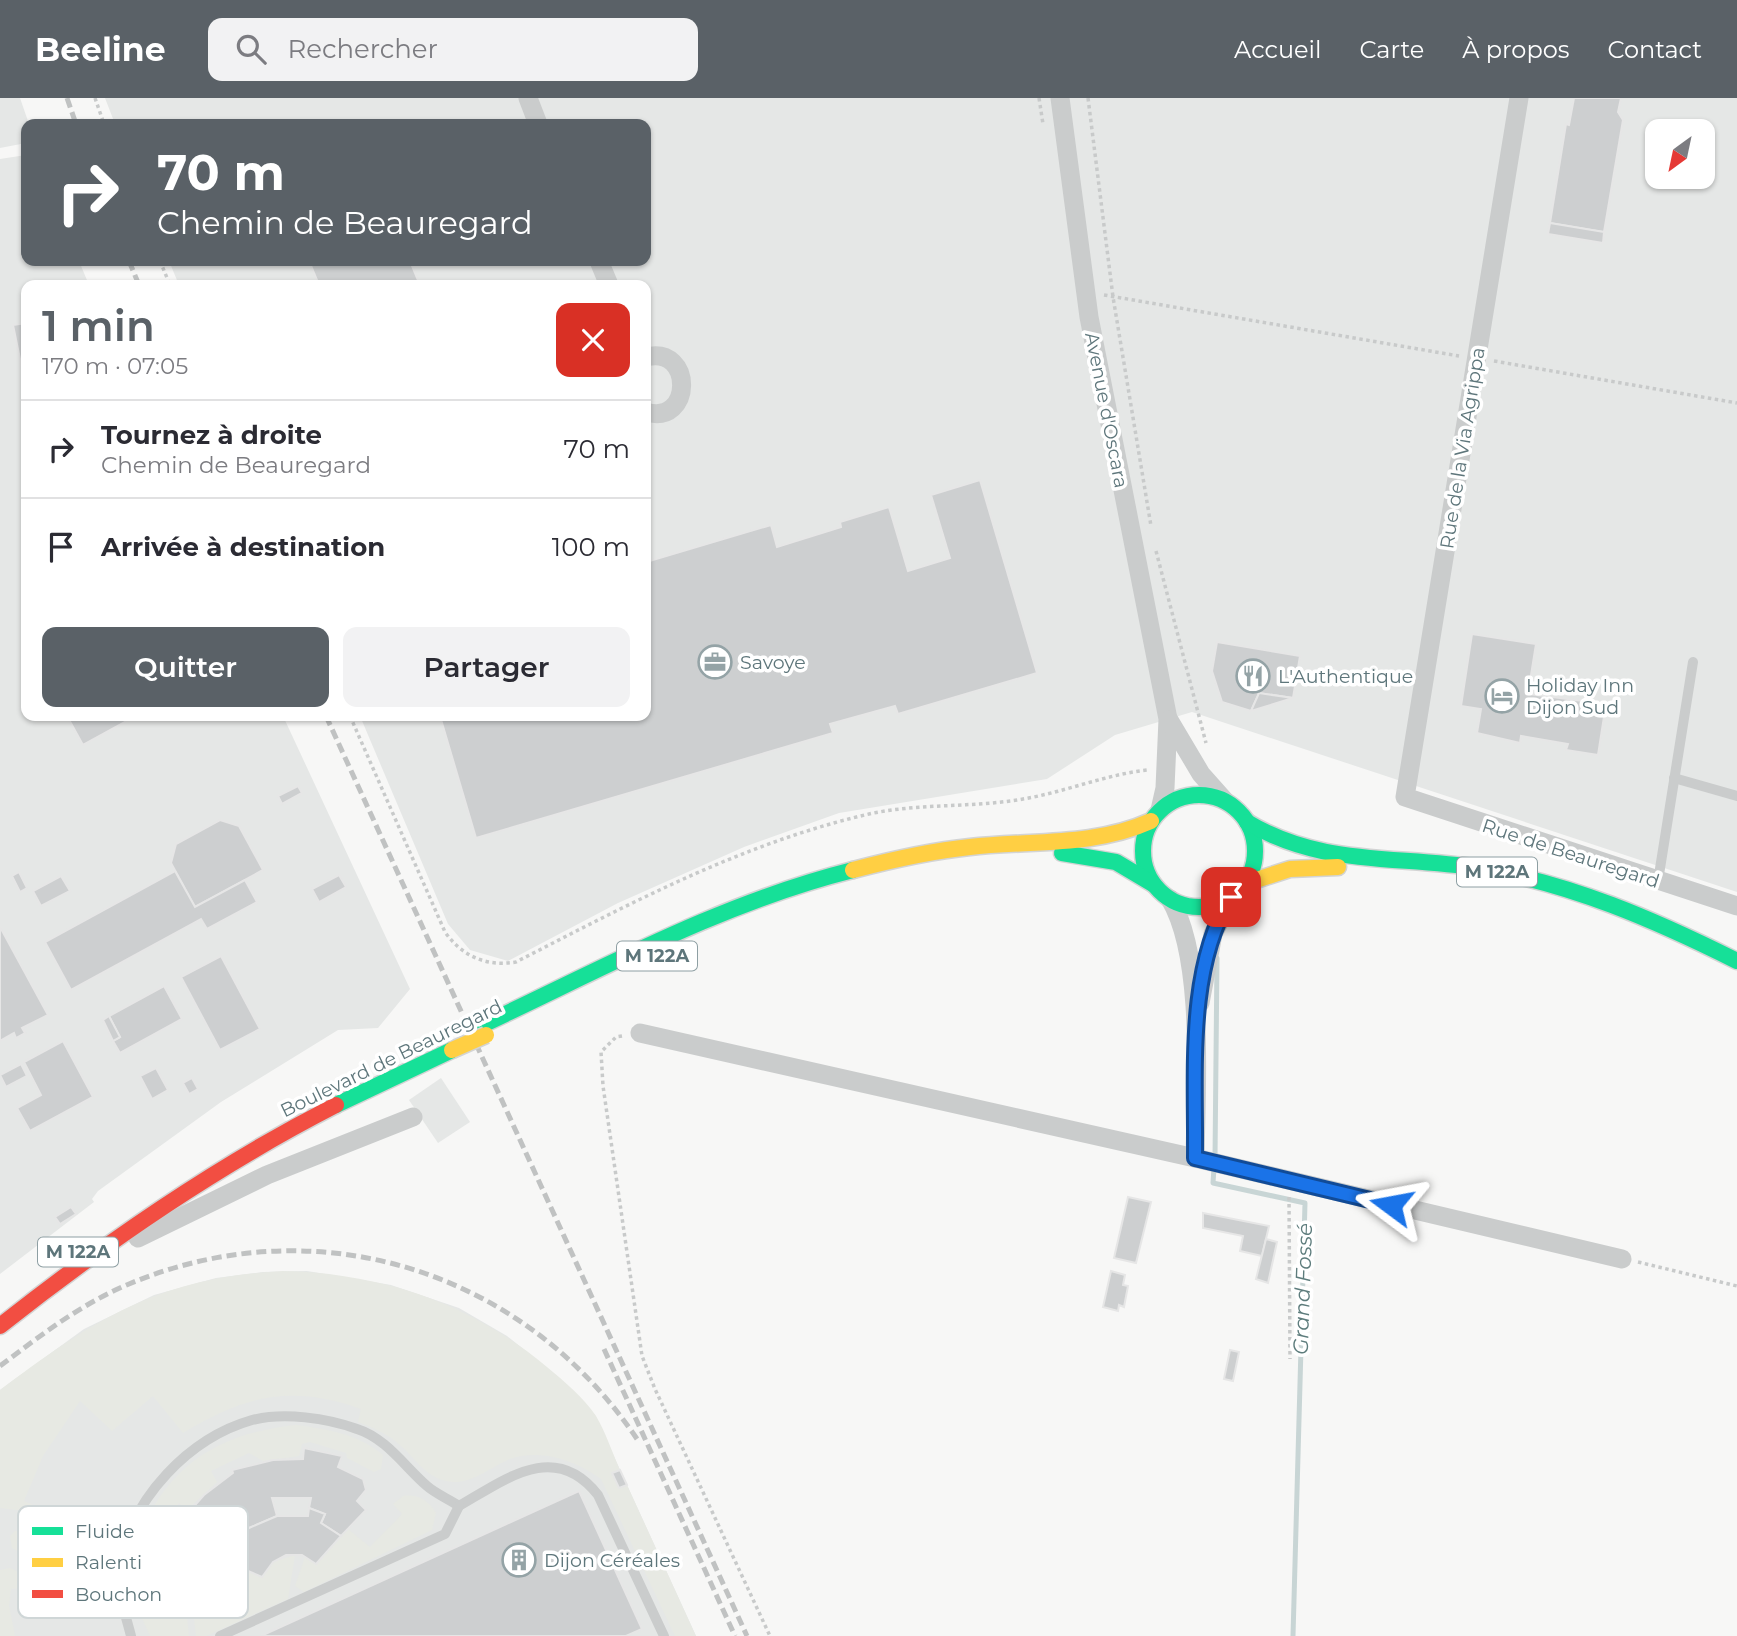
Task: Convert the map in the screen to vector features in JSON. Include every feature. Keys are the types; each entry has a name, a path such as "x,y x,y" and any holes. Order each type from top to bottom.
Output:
{"main road":[{"path":"1202,795 1224,801 1236,808 1247,822 1253,836 1255,855 1238,890 1204,907 1189,907 1170,899 1153,884 1143,858 1143,845 1156,815 1190,796 1202,795"},
{"name":"M 122A","path":"828,882 957,849 1116,835 1156,815"},
{"name":"M 122A","path":"1247,822 1274,838 1326,853 1479,868 1549,884 1650,919 1737,961"},
{"name":"M 122A","path":"828,882 927,865 1054,853 1116,862 1153,884"},
{"name":"M 122A","path":"1238,890 1290,869 1332,867 1424,872 1497,883 1559,899 1621,920 1677,943 1737,973"},
{"name":"Boulevard de Beauregard","path":"0,1326 76,1266 138,1222 233,1162 321,1112 483,1030 738,918 828,882"},
{"name":"Boulevard de Beauregard","path":"0,1307 157,1197 224,1156 317,1103 450,1046"}],"street":[{"path":"528,98 536,119"},
{"name":"Avenue d'Oscara","path":"1060,98 1105,409 1168,719 1167,768 1156,815"},
{"name":"Rue de la Via Agrippa","path":"1405,797 1519,98"},
{"path":"651,357 661,356 670,360 682,376 684,386 677,404 660,414 651,413"},
{"name":"Avenue d'Oscara","path":"1168,719 1206,783 1224,801"},
{"name":"Rue de Beauregard","path":"1405,797 1737,906"},
{"path":"1196,1024 1209,945 1238,890"},
{"path":"1170,899 1184,930 1196,1024 1195,1158"},
{"path":"640,1033 1195,1158 1622,1259"},
{"path":"76,1266 267,1175 413,1117"}],"lane":[{"path":"1658,882 1693,662"},
{"path":"1674,778 1737,796"},
{"path":"143,1506 146,1499 179,1461 211,1437 254,1420 318,1417 361,1430 398,1455 429,1488 459,1506"},
{"path":"220,1636 444,1534 459,1506 522,1470 555,1468 584,1477 598,1496 664,1636"},
{"path":"127,1618 131,1636"}],"path":[{"path":"95,98 102,119"},
{"path":"1088,98 1113,297 1151,528"},
{"path":"1086,292 1737,403"},
{"path":"1154,542 1196,713 1212,762 1196,766"},
{"path":"353,721 445,932 464,953 493,964 516,962 669,885 756,848 808,831 871,814 1021,799 1112,775 1167,768"},
{"path":"640,1033 615,1037 601,1052 608,1126 642,1356 654,1389 770,1636"},
{"path":"1289,1207 1290,1359"},
{"path":"1622,1259 1737,1286"}],"shaded area":[{"path":"0,98 20,98 27,119 21,119 21,144 0,148"},
{"path":"105,98 1737,98 1737,892 1192,712 1115,735 1047,779 839,813 744,847 618,903 508,961 470,950 448,924 362,721 651,721 651,280 177,280 171,266 651,266 651,119 113,119"},
{"path":"21,156 21,266 81,266 87,280 21,280 21,721 285,721 410,989 378,1028 338,1030 221,1102 98,1191 92,1199 94,1202 0,1274 0,159"},
{"path":"441,1078 470,1122 438,1143 409,1100"},
{"path":"283,1271 320,1273 355,1278 424,1296 457,1309 488,1326 547,1367 586,1403 600,1422 620,1470 612,1473 619,1488 627,1485 696,1636 675,1636 601,1479 570,1462 534,1455 510,1459 471,1479 455,1482 439,1479 432,1476 391,1438 358,1422 361,1409 336,1401 290,1396 269,1398 227,1410 183,1433 153,1396 112,1431 80,1401 43,1456 24,1501 36,1506 18,1506 18,1510 0,1508 0,1390 67,1342 131,1306 200,1282"},
{"path":"307,1271 391,1285 459,1308 507,1336 558,1377 595,1415 696,1636 0,1636 0,1390 84,1329 154,1295 216,1278 263,1272"},
{"path":"296,1425 353,1437 383,1455 381,1469 374,1472 347,1458 346,1453 310,1442 302,1444 299,1456 263,1461 249,1453 211,1471 217,1482 191,1506 154,1506 167,1487 202,1455 245,1435"},
{"path":"403,1496 418,1497 433,1508 436,1513 432,1530 304,1592 295,1586 305,1557 317,1563 348,1529 370,1547 402,1514 393,1504"},
{"path":"18,1531 18,1552 12,1548 10,1536"},
{"path":"295,1555 288,1599 248,1617 248,1571 262,1577 273,1562"},
{"path":"10,1568 18,1573 18,1588 11,1589 9,1606 15,1636 0,1636 0,1570"},
{"path":"143,1618 187,1618 189,1636 150,1636"},
{"path":"194,1618 246,1618 206,1636 196,1636"}],"building":[{"path":"1574,98 1621,98 1618,112 1623,120 1604,232 1550,223 1566,124 1569,125"},
{"path":"1550,223 1604,232 1603,243 1548,234"},
{"path":"311,266 412,266 418,280 317,280"},
{"path":"21,324 21,364 13,325"},
{"path":"980,480 1037,673 898,714 895,706 830,724 833,733 476,838 441,721 651,721 651,561 771,525 777,547 841,527 840,522 889,507 908,571 950,558 931,495"},
{"name":"Holiday Inn Dijon Sud","path":"1472,634 1536,644 1528,694 1606,704 1598,755 1566,750 1568,744 1521,736 1520,743 1477,733 1481,709 1461,706"},
{"path":"1217,642 1300,656 1293,698 1259,693 1251,711 1222,702 1212,671"},
{"path":"1259,693 1293,698 1251,711"},
{"path":"70,721 127,721 83,745"},
{"path":"298,786 302,793 282,804 278,796"},
{"path":"220,820 239,826 263,870 195,907 171,863 176,844"},
{"path":"175,871 195,907 245,880 257,902 207,929 201,919 71,990 45,942"},
{"path":"19,872 27,888 20,892 12,876"},
{"path":"339,875 346,887 319,902 312,889"},
{"path":"61,876 70,891 41,906 33,891"},
{"path":"0,927 48,1015 22,1028 25,1033 16,1038 14,1033 0,1041"},
{"path":"221,956 260,1029 220,1050 181,977"},
{"path":"164,986 182,1019 120,1053 113,1041 120,1037 109,1016"},
{"path":"109,1016 120,1037 113,1041 103,1020"},
{"path":"63,1041 93,1097 30,1131 17,1108 41,1095 24,1062"},
{"path":"21,1064 27,1076 6,1087 0,1075"},
{"path":"156,1068 168,1090 152,1099 140,1076"},
{"path":"192,1078 198,1089 189,1094 183,1083"},
{"path":"1128,1197 1151,1202 1136,1263 1114,1258"},
{"path":"71,1207 76,1214 60,1224 55,1217"},
{"path":"1203,1213 1269,1226 1262,1256 1240,1251 1243,1236 1203,1228"},
{"path":"1266,1239 1277,1242 1268,1283 1256,1279"},
{"path":"1111,1271 1125,1275 1123,1285 1128,1286 1124,1307 1119,1305 1118,1311 1103,1307"},
{"path":"1230,1350 1239,1352 1233,1381 1224,1379"},
{"path":"304,1448 342,1456 338,1467 363,1479 366,1490 357,1501 366,1510 341,1536 321,1523 325,1514 309,1508 311,1498 272,1498 277,1516 249,1528 248,1506 194,1506 233,1473 232,1470 273,1460 303,1459"},
{"path":"620,1470 627,1485 619,1488 612,1473"},
{"name":"Dijon Céréales","path":"579,1491 642,1629 626,1636 261,1636"},
{"path":"309,1508 325,1514 321,1523 341,1536 316,1564 302,1555 286,1555 273,1562 262,1577 248,1571 249,1528 277,1516 308,1516"}],"waterway":[{"name":"Grand Fossé","path":"1215,1158 1217,958"},
{"name":"Grand Fossé","path":"1214,1168 1213,1183 1305,1203 1293,1636"}],"railway":[{"path":"67,98 74,119"},
{"path":"131,266 137,280"},
{"path":"328,721 747,1636"},
{"path":"0,1366 78,1311 129,1284 200,1261 272,1251 343,1254 411,1269 476,1295 536,1333 590,1381 637,1439"},
{"path":"604,1349 735,1636"}],"traffic: fast":[{"path":"1199,795 1220,799 1239,811 1251,830 1255,851 1251,872 1239,891 1220,903 1199,907 1178,903 1159,891 1147,872 1143,851 1147,830 1159,811 1178,799 1199,795"},
{"path":"1247,822 1275,836 1331,853 1478,868 1546,883 1579,893 1675,931 1737,961"},
{"path":"1062,853 1116,862 1153,884"},
{"path":"480,1026 709,919 756,900 853,870"},
{"path":"336,1105 452,1050"}],"traffic: slow":[{"path":"853,870 955,849 1084,839 1107,835 1151,821"},
{"path":"1244,884 1290,869 1338,867"},
{"path":"452,1050 486,1035"}],"traffic: jam":[{"path":"0,1326 162,1207 247,1154 336,1105"}],"place":[{"name":"Savoye","path":"715,662"},
{"name":"L'Authentique","path":"1253,676"},
{"name":"Holiday Inn Dijon Sud","path":"1502,696"},
{"name":"Dijon Céréales","path":"519,1560"}],"route":[{"path":"1231,897 1219,918 1209,945 1196,1024 1195,1158 1391,1205"}]}
